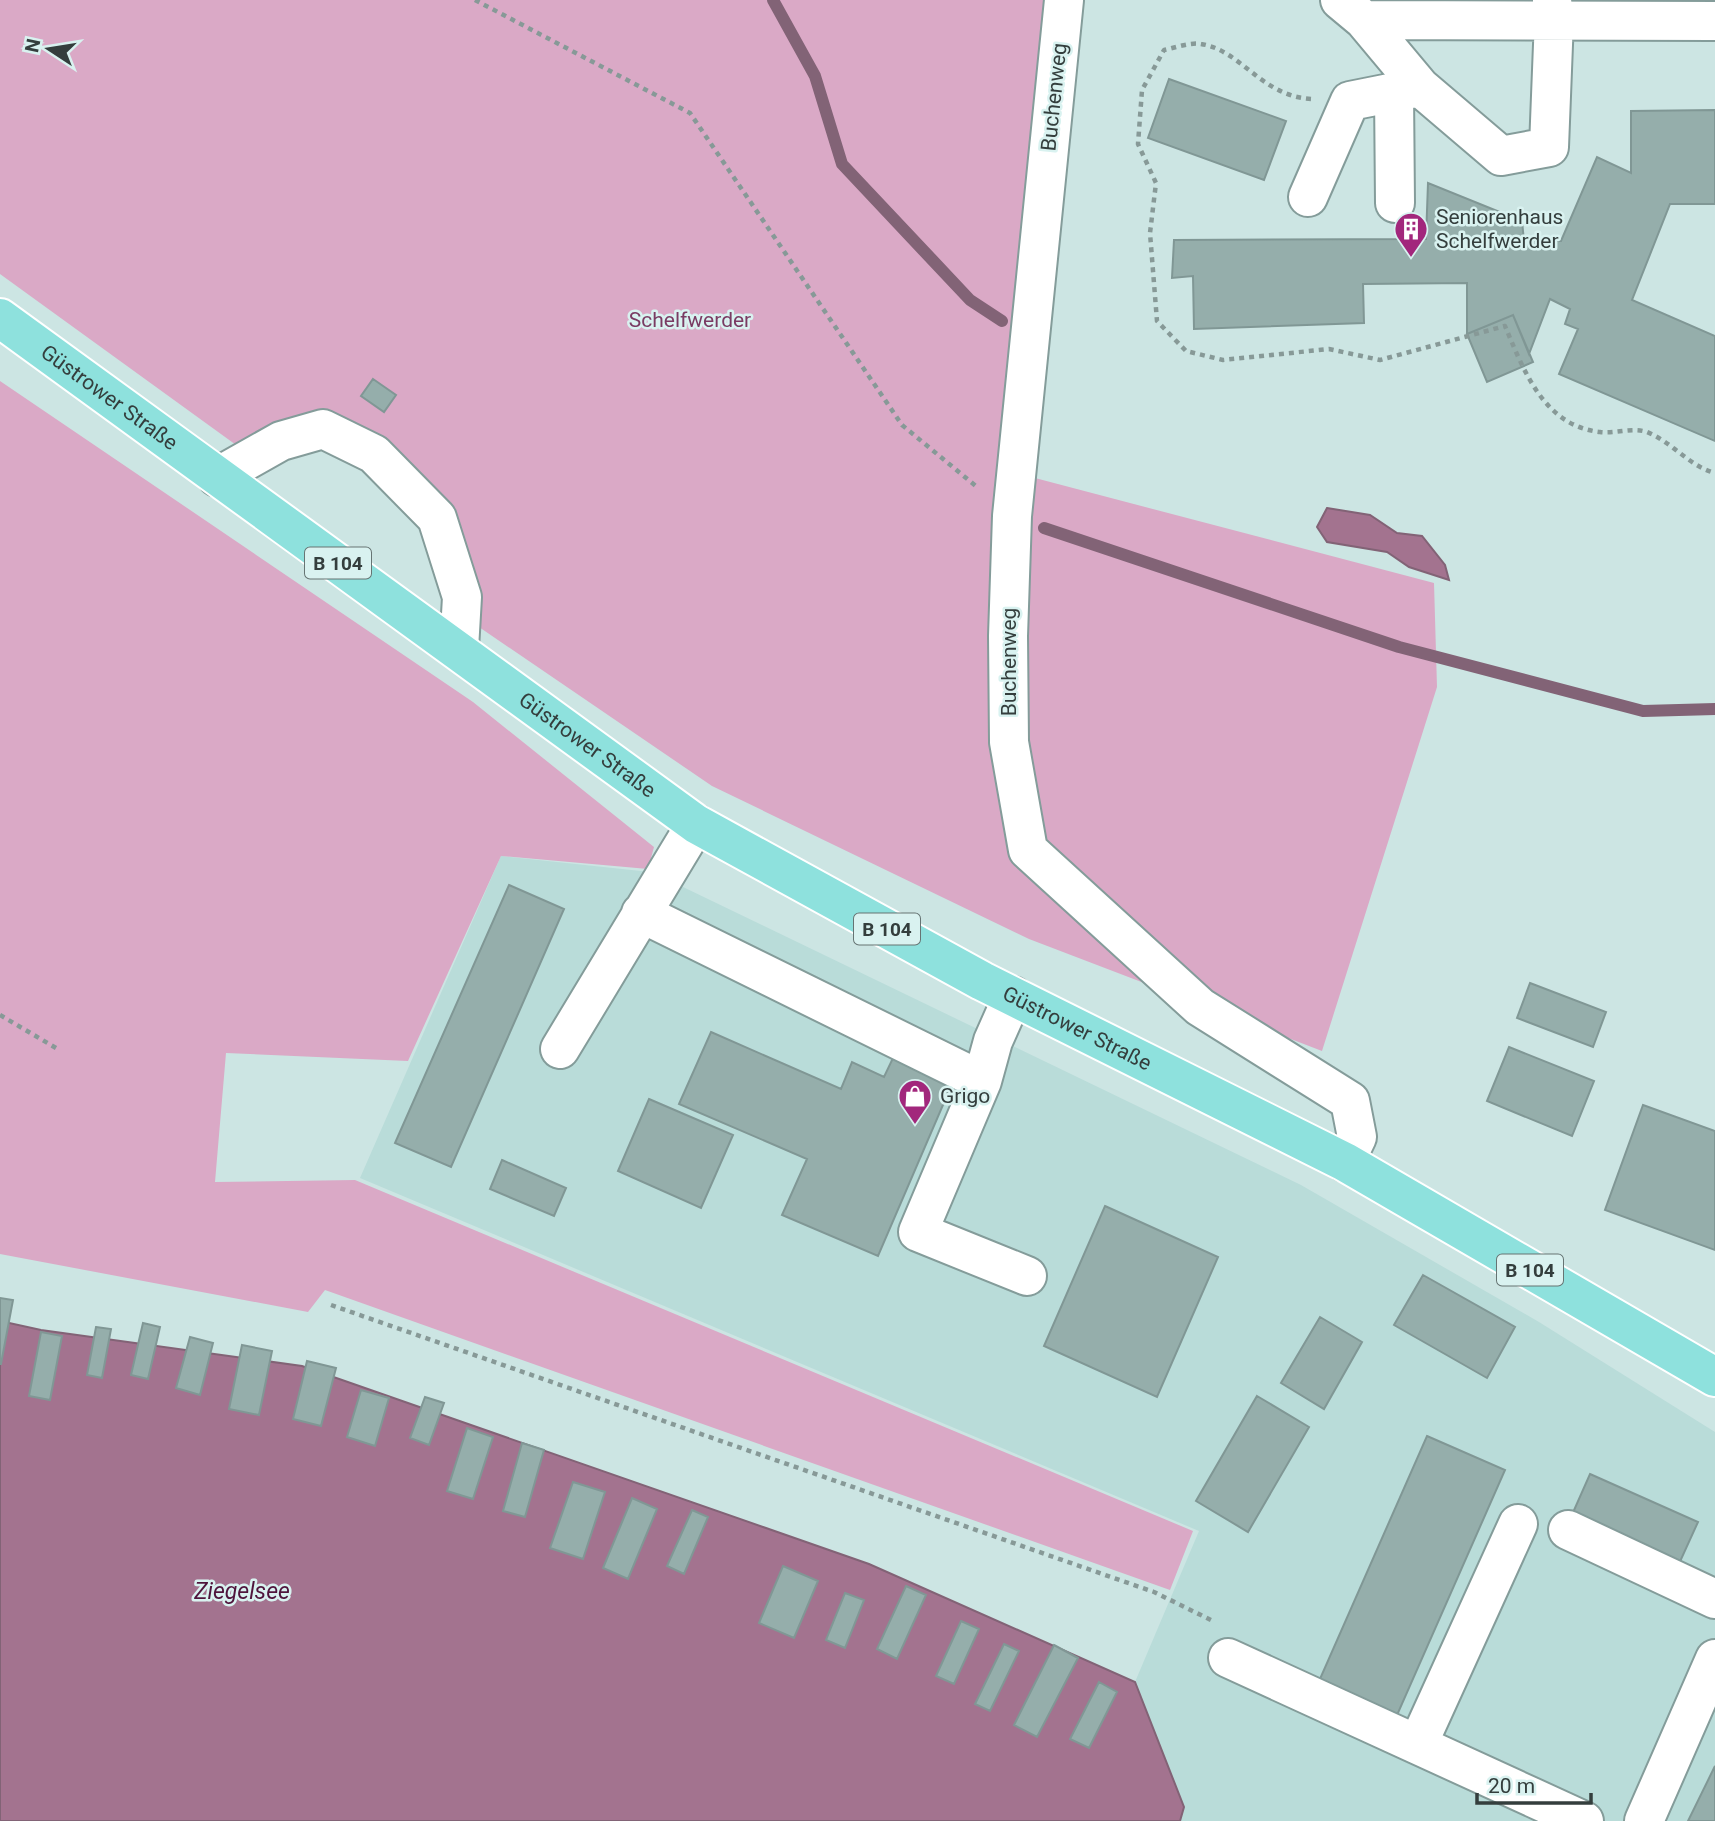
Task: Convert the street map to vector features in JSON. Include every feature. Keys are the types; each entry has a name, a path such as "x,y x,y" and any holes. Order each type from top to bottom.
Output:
{"main road":[{"name":"Güstrower Straße","path":"0,318 459,649 696,824 1013,996 1345,1163 1715,1377"}],"street":[{"name":"Buchenweg","path":"1064,0 1012,516 1008,636 1009,742 1028,850 1200,1007 1350,1101 1357,1136 1345,1163"},
{"path":"1352,10 1553,9 1715,21"},
{"path":"1352,10 1407,90 1501,156 1549,147 1553,9"},
{"path":"1308,197 1350,101 1407,90"},
{"path":"1395,203 1407,90"},
{"path":"217,477 281,441 323,429 374,454 437,518 462,597 459,649"},
{"path":"560,1049 696,824"},
{"path":"641,913 982,1081"},
{"path":"1013,996 993,1041 982,1081 918,1232 1027,1276"},
{"path":"1418,1744 1518,1524"},
{"path":"1568,1530 1715,1599"},
{"path":"1227,1658 1584,1821"},
{"path":"1644,1821 1715,1659"}],"path":[{"path":"475,0 691,113 902,425 1012,516"},
{"path":"1350,101 1293,98 1268,86 1226,55 1201,44 1164,50 1142,90 1139,144 1156,183 1150,233 1157,321 1185,351 1223,360 1329,349 1380,360 1505,326 1527,377 1547,407 1573,424 1600,432 1641,430 1661,438 1703,470 1715,474"},
{"path":"0,1015 57,1048"},
{"path":"331,1305 1154,1592 1219,1625 1227,1658"}],"shaded area":[{"path":"501,856 650,872 681,886 1301,1185 1539,1322 1715,1432 1715,1821 1180,1821 1184,1807 1135,1682 1199,1531 360,1178"}],"green space":[{"name":"Schelfwerder","path":"0,0 1046,0 997,468 1434,583 1437,687 1322,1051 1029,939 712,786 479,627 437,518 323,429 243,450 0,274"},
{"path":"0,381 473,702 654,847 648,869 501,856 408,1061 226,1053 215,1182 355,1180 1193,1531 1170,1590 325,1290 308,1312 0,1254"}],"water":[{"path":"1327,508 1370,515 1397,533 1422,536 1445,565 1449,580 1409,567 1387,552 1327,542 1317,527"},
{"name":"Ziegelsee","path":"0,1321 41,1330 302,1366 869,1564 1135,1682 1184,1807 1180,1821 0,1821"}],"building":[{"path":"1169,79 1286,121 1264,180 1148,138"},
{"name":"Seniorenhaus Schelfwerder","path":"1715,110 1715,204 1670,204 1632,300 1715,336 1715,441 1559,374 1578,329 1565,324 1570,309 1550,299 1529,354 1513,315 1467,334 1467,283 1363,284 1364,323 1194,329 1193,276 1172,278 1174,240 1426,239 1428,183 1522,221 1524,241 1561,241 1597,157 1631,173 1631,111"},
{"path":"1513,315 1533,362 1487,382 1467,334"},
{"path":"373,379 396,395 384,412 361,396"},
{"path":"509,885 564,909 451,1167 395,1143"},
{"path":"1530,983 1606,1012 1593,1047 1517,1018"},
{"path":"711,1032 841,1089 852,1062 884,1077 893,1058 952,1084 878,1256 782,1215 807,1159 679,1104"},
{"path":"1509,1047 1594,1081 1572,1136 1487,1101"},
{"path":"649,1099 733,1135 701,1208 618,1171"},
{"path":"1643,1105 1715,1131 1715,1250 1605,1210"},
{"path":"502,1160 566,1188 554,1216 490,1189"},
{"path":"1105,1206 1218,1257 1157,1397 1044,1346"},
{"path":"1423,1275 1515,1327 1487,1378 1394,1325"},
{"path":"0,1298 13,1300 1,1364 0,1364"},
{"path":"1320,1317 1362,1342 1324,1409 1281,1383"},
{"path":"143,1323 160,1327 148,1379 131,1375"},
{"path":"96,1327 111,1329 102,1378 87,1375"},
{"path":"41,1332 62,1336 50,1400 29,1396"},
{"path":"190,1337 213,1343 200,1395 176,1388"},
{"path":"242,1345 272,1351 259,1415 229,1409"},
{"path":"307,1361 336,1368 321,1426 293,1419"},
{"path":"361,1390 389,1398 375,1446 347,1437"},
{"path":"1257,1396 1309,1427 1248,1532 1196,1501"},
{"path":"425,1397 444,1403 429,1445 410,1438"},
{"path":"467,1428 493,1437 473,1499 447,1491"},
{"path":"1427,1436 1505,1470 1394,1722 1316,1688"},
{"path":"522,1443 544,1450 525,1517 503,1511"},
{"path":"1590,1474 1698,1522 1678,1566 1571,1517"},
{"path":"573,1482 605,1492 583,1559 550,1548"},
{"path":"632,1498 657,1509 628,1579 603,1568"},
{"path":"692,1510 708,1517 684,1574 667,1566"},
{"path":"783,1566 818,1581 794,1638 759,1623"},
{"path":"906,1586 926,1595 897,1659 877,1649"},
{"path":"845,1593 864,1600 845,1648 826,1640"},
{"path":"961,1621 979,1629 954,1684 936,1676"},
{"path":"1004,1644 1019,1651 990,1711 975,1704"},
{"path":"1054,1645 1078,1658 1037,1737 1014,1725"},
{"path":"1099,1682 1117,1692 1089,1748 1070,1739"},
{"path":"1715,1766 1715,1821 1688,1821"}],"waterway":[{"path":"773,0 815,76 842,164 970,300 1002,321"},
{"path":"1044,528 1399,647 1643,711 1715,709"}],"place":[{"name":"Seniorenhaus Schelfwerder","path":"1411,259"},
{"name":"Grigo","path":"915,1126"}]}
